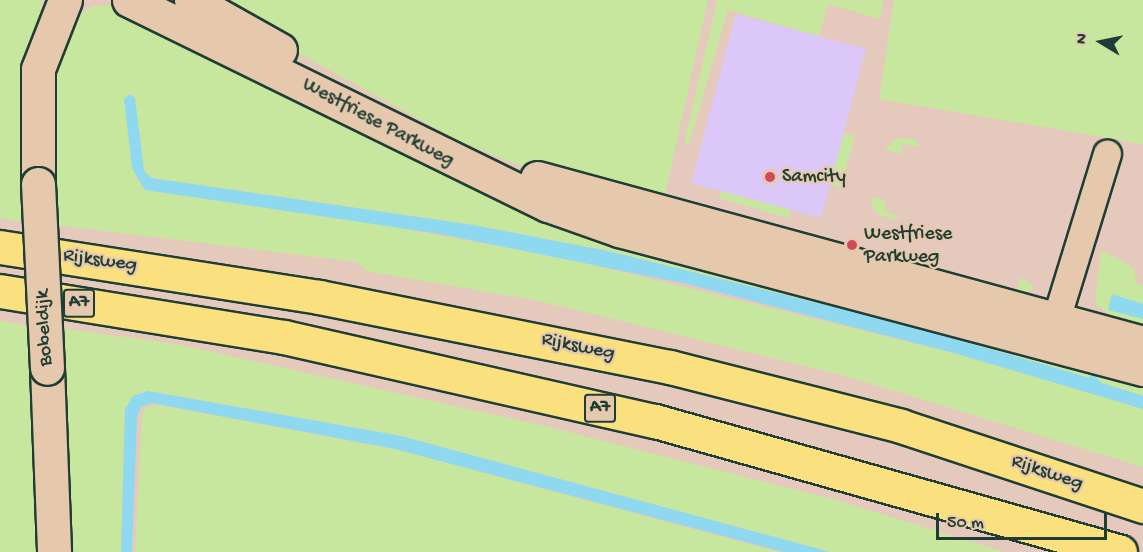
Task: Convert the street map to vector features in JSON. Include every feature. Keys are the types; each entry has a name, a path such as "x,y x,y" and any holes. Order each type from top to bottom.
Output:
{"highway":[{"name":"Rijksweg","path":"0,247 330,298 670,367 901,426 1143,506"},
{"name":"A7","path":"0,291 284,337 655,421 1120,552"},
{"name":"A7","path":"1036,528 1092,552"}],"street":[{"name":"Bobeldijk","path":"54,552 38,184 38,69 65,0"},
{"name":"Westfriese Parkweg","path":"129,0 288,75 472,173 548,205 619,230 1053,329 1143,343"},
{"name":"Westfriese Parkweg","path":"191,0 434,138 501,166 623,204 1053,329 1143,369"},
{"path":"1053,329 1107,153"}],"green space":[{"path":"0,0 43,0 20,97 25,222 0,218"},
{"path":"201,0 708,0 662,208 533,171 463,143"},
{"path":"717,0 884,0 880,19 828,4 819,36 728,10 689,144 684,144"},
{"path":"894,0 1143,0 1143,144 879,99"},
{"path":"121,5 452,172 1143,377 1143,396 1102,384 1092,373 1090,378 922,329 608,251 473,225 151,178 144,171 135,98 136,181 561,257 954,353 1143,409 1143,467 842,375 539,301 366,271 357,262 56,225 47,90 69,21 93,6"},
{"path":"844,133 855,136 840,188 830,184"},
{"path":"897,138 916,139 920,147 903,144 900,154 885,149"},
{"path":"723,183 793,203 788,218 719,198"},
{"path":"870,197 886,200 884,210 899,217 893,220 875,212"},
{"path":"837,239 1016,292 1021,277 1035,288 1022,295"},
{"path":"1101,250 1133,267 1137,284 1143,286 1143,304 1112,294 1112,307 1143,319 1143,336 1095,304"},
{"path":"0,321 29,326 38,552 0,552"},
{"path":"60,328 176,344 545,426 836,500 1005,552 830,552 401,436 148,391 125,409 121,552 63,552"},
{"path":"159,405 395,449 779,552 135,552 142,416 145,408"}],"water":[{"path":"129,94 135,98 144,171 151,178 473,225 608,251 922,329 1090,378 1091,373 1102,383 1143,396 1143,409 954,353 687,284 440,234 145,190 132,168 124,99"},
{"path":"1112,294 1143,304 1143,319 1108,310"},
{"path":"148,391 401,436 830,552 784,552 395,449 152,403 141,407 137,418 132,552 121,552 125,409 133,396"}],"building":[{"path":"736,14 866,49 821,218 691,183"}],"place":[{"name":"Samcity","path":"770,177"},
{"name":"Westfriese Parkweg","path":"852,245"}]}
